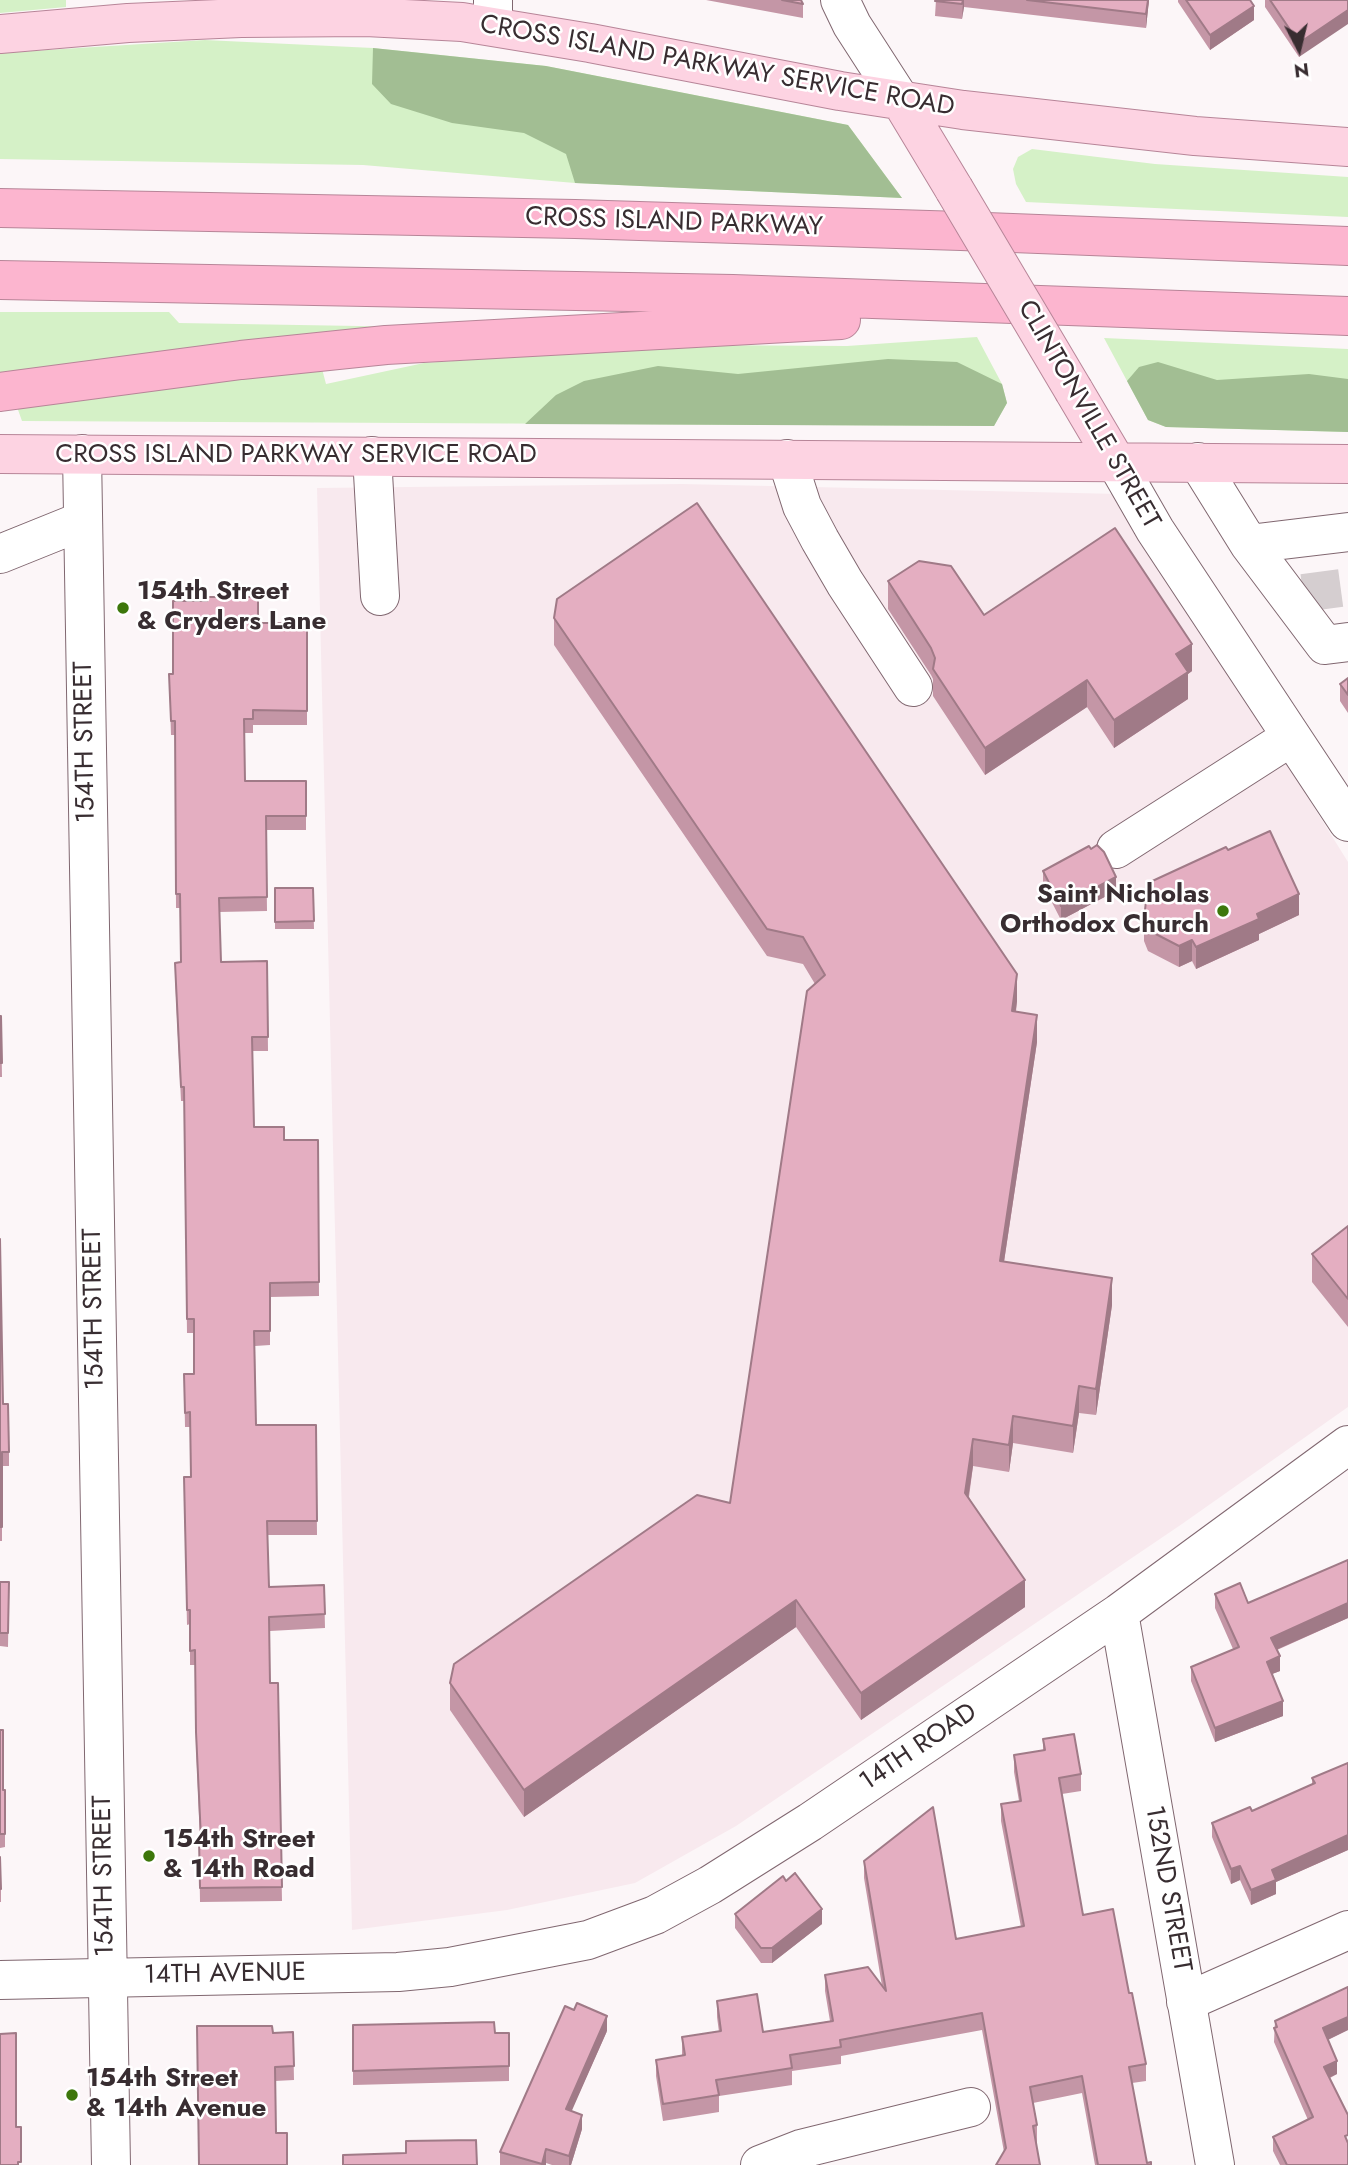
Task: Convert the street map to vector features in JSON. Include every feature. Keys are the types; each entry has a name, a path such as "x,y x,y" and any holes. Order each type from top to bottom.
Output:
{"highway":[{"path":"0,202 65,209"},
{"name":"CROSS ISLAND PARKWAY","path":"0,208 601,220 1348,246"},
{"path":"0,280 610,291 1348,316"},
{"path":"0,392 216,363 386,345 1110,306"}],"main road":[{"path":"343,0 493,13"},
{"name":"CROSS ISLAND PARKWAY SERVICE ROAD","path":"0,34 128,23 241,18 409,18 493,13 901,101 1085,125 1341,142"},
{"name":"CLINTONVILLE STREET","path":"901,101 1116,462"},
{"name":"CROSS ISLAND PARKWAY SERVICE ROAD","path":"0,454 1198,462 1344,470"}],"street":[{"name":"CLINTONVILLE STREET","path":"840,0 852,25 901,101"},
{"name":"154TH STREET","path":"82,454 111,2165"},
{"path":"372,456 380,596"},
{"path":"787,459 802,506 814,528 845,583 913,687"},
{"name":"CLINTONVILLE STREET","path":"1116,462 1155,530 1348,822"},
{"path":"1198,462 1250,544 1296,594 1325,645 1348,642"},
{"path":"0,554 82,522"},
{"path":"1250,544 1348,532"},
{"path":"1116,849 1291,737"},
{"name":"14TH ROAD","path":"450,1967 588,1940 655,1915 710,1885 810,1822 1119,1613 1348,1445"},
{"name":"152ND STREET","path":"1119,1613 1215,2165"},
{"path":"1186,2002 1348,1930"},
{"name":"14TH AVENUE","path":"0,1980 398,1972 450,1967"},
{"path":"760,2165 801,2149 971,2107"}],"shaded area":[{"path":"682,484 1119,494 1348,862 1348,1407 1182,1524 736,1826 635,1883 507,1910 352,1930 317,488"}],"green space":[{"path":"0,0 66,0 66,7 0,13"},
{"path":"205,40 373,48 546,66 848,125 902,198 575,183 363,165 0,159 0,53"},
{"path":"373,48 546,66 848,125 902,198 575,183 566,154 524,133 452,123 391,104 372,84"},
{"path":"1032,149 1155,164 1348,177 1348,217 1026,202 1016,184 1013,169 1018,157"},
{"path":"0,312 169,312 179,323 419,327 0,376"},
{"path":"977,337 1002,384 1007,403 994,426 22,421 17,407 321,365 326,384 424,363 687,345 847,346"},
{"path":"1104,338 1348,349 1348,432 1166,427 1148,420"},
{"path":"888,359 957,362 1002,384 1007,403 994,426 525,424 556,395 584,381 658,366 738,374"},
{"path":"1158,362 1217,380 1309,374 1348,379 1348,432 1166,427 1148,420 1127,381 1139,367"}],"building":[{"path":"782,0 801,0 803,4"},
{"path":"936,0 963,0 962,4"},
{"path":"1027,0 1148,0 1146,14"},
{"path":"1186,0 1250,0 1254,6 1210,35"},
{"path":"1270,0 1348,0 1348,10 1299,43"},
{"path":"697,503 1017,974 1012,1011 1037,1015 1000,1261 1112,1278 1096,1389 1079,1386 1073,1426 1013,1416 1009,1445 973,1439 965,1493 1025,1580 861,1693 796,1600 524,1790 450,1683 454,1664 697,1495 730,1503 807,991 825,975 803,937 767,929 554,618 557,599"},
{"path":"1115,528 1192,644 1176,654 1188,672 1114,720 1087,680 985,748 933,669 935,658 931,648 888,581 919,561 951,566 984,615"},
{"path":"207,597 258,597 258,623 307,623 307,711 253,710 253,719 244,719 245,781 306,781 306,816 266,816 267,897 219,898 221,962 267,961 268,1037 252,1037 254,1127 284,1127 284,1140 318,1140 319,1282 270,1283 270,1331 254,1331 256,1425 316,1425 317,1521 267,1521 269,1587 324,1585 325,1614 269,1617 270,1683 278,1683 282,1887 200,1888 195,1650 190,1651 190,1610 187,1610 184,1477 191,1477 190,1412 185,1413 184,1374 194,1374 194,1319 187,1319 184,1087 181,1087 175,963 181,962 180,894 176,894 175,721 171,721 169,674 173,674 173,601 207,601"},
{"path":"1348,678 1348,695 1340,684"},
{"name":"Saint Nicholas Orthodox Church","path":"1270,831 1299,894 1257,914 1259,919 1196,947 1192,940 1179,946 1148,930 1144,919 1148,883 1226,847 1228,850"},
{"path":"1097,845 1104,852 1116,877 1061,906 1043,871 1089,846 1091,849"},
{"path":"275,888 313,888 314,921 275,922"},
{"path":"1,1016 2,1063 0,1063"},
{"path":"1348,1226 1348,1299 1312,1254"},
{"path":"0,1239 3,1404 8,1404 9,1452 2,1452 2,1527 0,1527"},
{"path":"1348,1560 1348,1603 1271,1638 1280,1656 1267,1662 1283,1701 1215,1728 1191,1667 1239,1647 1215,1594 1240,1583 1248,1603"},
{"path":"0,1582 9,1582 8,1633 0,1633"},
{"path":"0,1730 3,1730 5,1834 0,1834"},
{"path":"1074,1734 1081,1774 1059,1778 1083,1915 1113,1909 1146,2064 1129,2067 1147,2163 1151,2162 1151,2165 1098,2165 1082,2076 1030,2087 1037,2125 1033,2126 1040,2165 996,2165 1006,2148 982,2013 840,2040 841,2047 790,2055 792,2068 716,2080 719,2095 663,2104 656,2060 685,2055 682,2037 721,2031 717,2001 757,1994 763,2032 833,2021 825,1975 868,1967 886,1991 864,1861 933,1807 956,1939 1024,1926 1001,1804 1021,1801 1014,1755 1045,1750 1043,1739"},
{"path":"1348,1763 1348,1835 1272,1870 1276,1880 1251,1890 1240,1866 1231,1869 1212,1823 1250,1807 1252,1811 1315,1783 1312,1778"},
{"path":"795,1873 822,1909 772,1948 761,1948 735,1914 783,1876 786,1881"},
{"path":"1348,1987 1348,2017 1323,2028 1337,2061 1324,2067 1348,2115 1348,2135 1345,2136 1348,2143 1348,2165 1287,2165 1273,2137 1313,2117 1274,2028 1277,2027 1275,2021"},
{"path":"577,2003 607,2016 566,2109 582,2115 569,2156 546,2149 542,2164 500,2152 565,2006 574,2010"},
{"path":"494,2022 495,2033 509,2033 509,2066 353,2071 353,2025"},
{"path":"197,2026 272,2026 273,2033 293,2032 294,2066 275,2067 276,2133 287,2133 287,2165 199,2165"},
{"path":"16,2033 16,2127 21,2127 21,2162 18,2162 18,2165 0,2165 0,2034"},
{"path":"476,2140 477,2165 343,2165 343,2155 406,2153 406,2141"}],"tunnel":[{"path":"1303,593 1348,587"}],"place":[{"name":"154th Street & Cryders Lane","path":"123,608"},
{"name":"Saint Nicholas Orthodox Church","path":"1223,911"},
{"name":"154th Street & 14th Road","path":"149,1856"},
{"name":"154th Street & 14th Avenue","path":"72,2095"}]}
